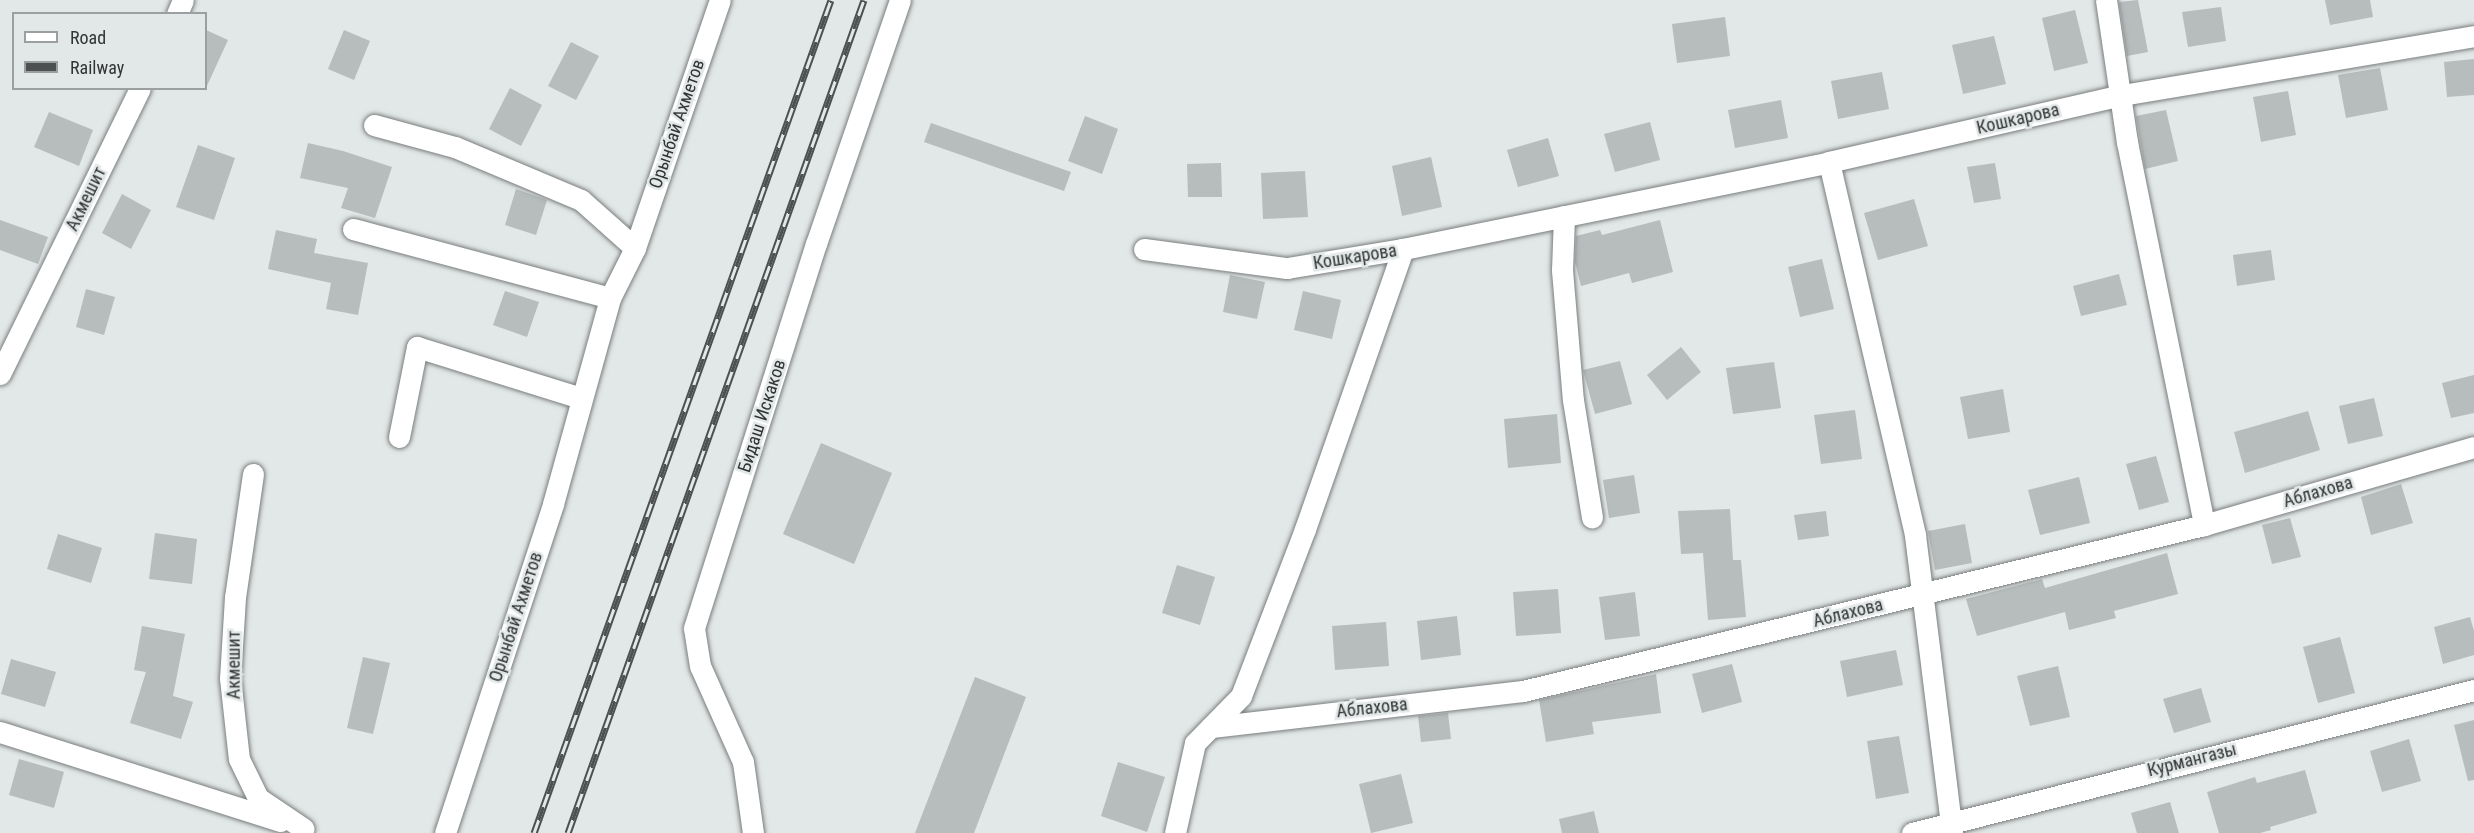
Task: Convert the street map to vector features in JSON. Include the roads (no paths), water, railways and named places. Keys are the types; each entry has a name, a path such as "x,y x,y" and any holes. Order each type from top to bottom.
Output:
{"street":[{"name":"Орынбай Ахметов","path":"445,833 553,504 610,298 635,248 720,0"},
{"name":"Бидаш Искаков","path":"753,833 743,762 699,666 694,628 816,244 900,0"},
{"path":"2106,0 2122,95 2127,142 2204,525"},
{"name":"Кошкарова","path":"1144,249 1287,268 1403,249 1829,162 2122,95 2474,36"},
{"name":"Акмешит","path":"0,374 139,90"},
{"path":"374,125 454,147 581,200 635,248"},
{"path":"1829,162 1915,535 1951,828"},
{"path":"1564,216 1562,270 1573,400 1592,517"},
{"path":"353,229 610,298"},
{"path":"1174,833 1195,743 1241,696 1305,529 1403,249"},
{"path":"399,437 417,347 581,398"},
{"name":"Аблахова","path":"1211,727 1523,691 2204,525 2474,447"},
{"name":"Акмешит","path":"253,474 235,597 230,678 239,759 258,798 308,831"},
{"name":"Курмангазы","path":"1912,833 1951,828 2474,690"},
{"name":"Акмешит","path":"0,732 308,831"}],"railway":[{"path":"534,833 831,0"},
{"path":"568,833 864,0"}]}
